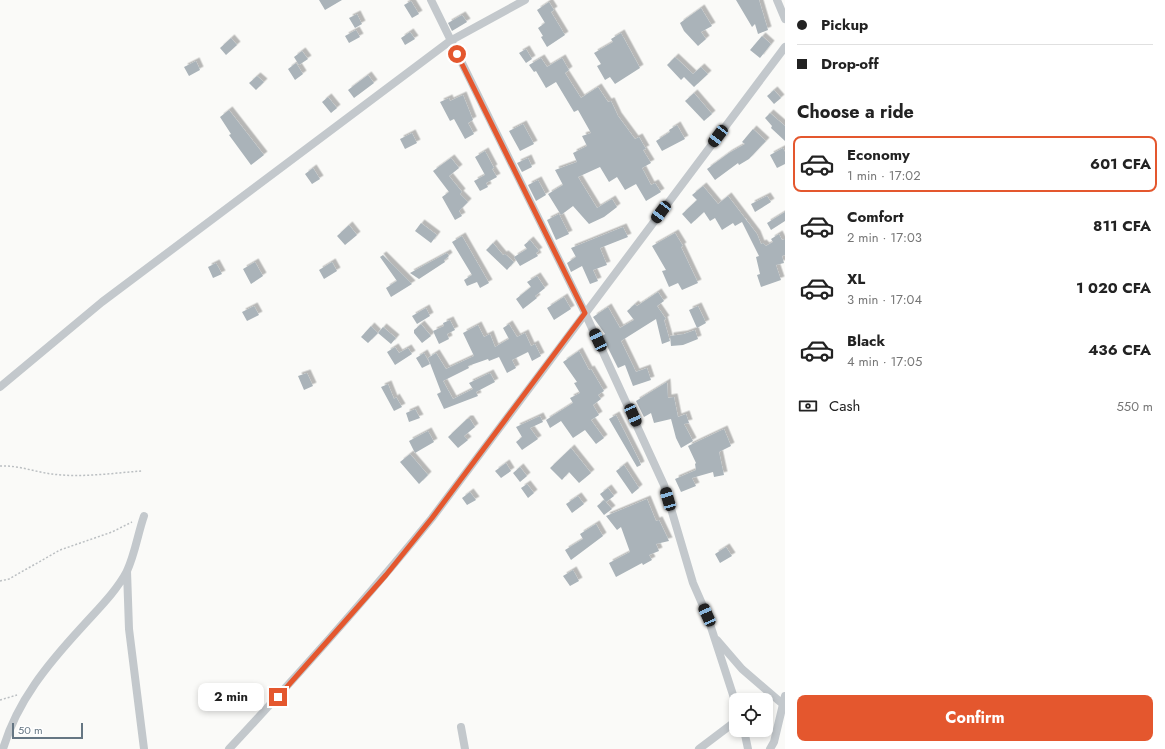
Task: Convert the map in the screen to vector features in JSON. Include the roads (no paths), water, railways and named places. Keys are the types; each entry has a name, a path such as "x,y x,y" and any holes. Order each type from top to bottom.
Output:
{"street":[{"path":"430,0 585,313 664,485 693,583 707,615 732,693"},
{"path":"0,387 102,302 450,41 525,0"},
{"path":"777,0 785,19"},
{"path":"229,749 297,676 432,518 785,47"},
{"path":"3,749 10,726 29,691 58,654 109,597 127,571 144,516"},
{"path":"127,571 130,630 144,749"},
{"path":"714,636 742,669 784,706"},
{"path":"770,749 774,742 784,706 785,696"},
{"path":"699,749 729,726"},
{"path":"461,727 465,749"},
{"path":"745,737 748,749"}]}
